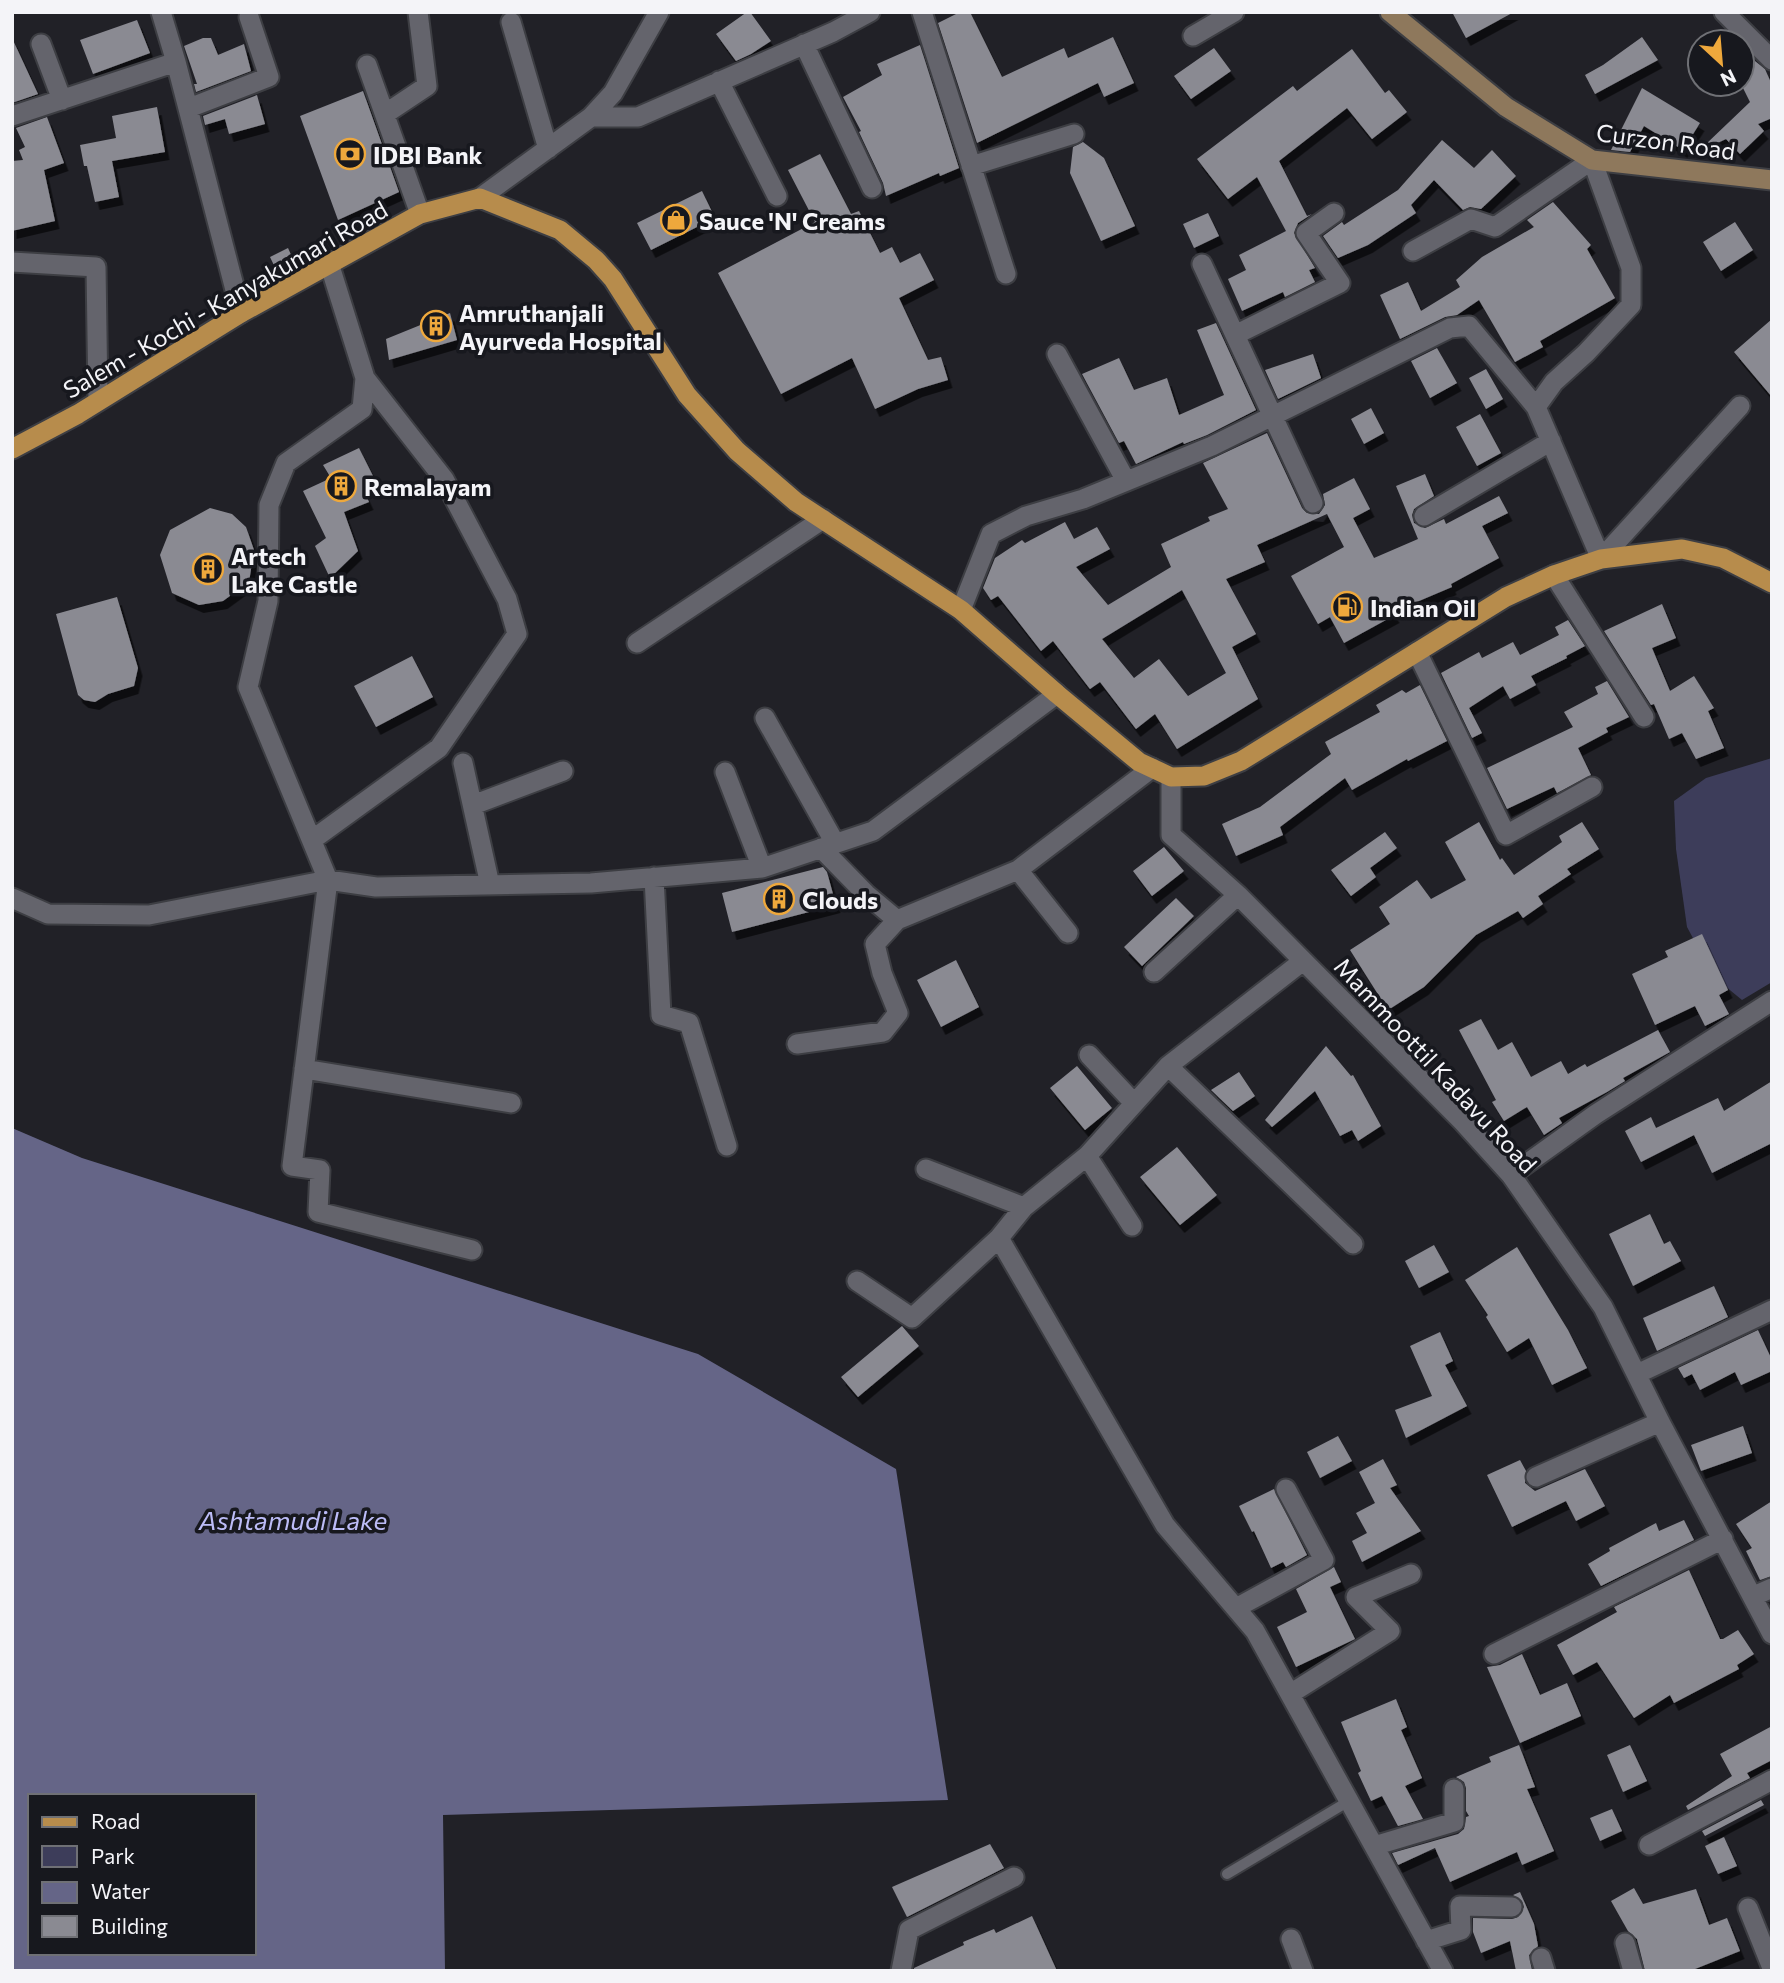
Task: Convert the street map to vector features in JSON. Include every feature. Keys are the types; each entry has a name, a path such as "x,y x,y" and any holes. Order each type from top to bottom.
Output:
{"main road":[{"name":"Curzon Road","path":"1396,14 1506,107 1592,160 1772,180"},
{"name":"Salem - Kochi - Kanyakumari Road","path":"12,449 98,401 241,313 420,214 480,198"},
{"path":"480,198 560,230 596,260 613,279 687,396 737,451 796,502 961,610 1139,762 1171,777 1204,776 1241,761 1506,597 1554,575 1601,559 1682,549 1723,558 1772,583"}],"street":[{"path":"161,12 189,108 241,313"},
{"path":"385,114 427,86 418,12"},
{"path":"480,198 590,117 613,93 659,12"},
{"path":"590,117 638,117 870,12"},
{"path":"922,12 1006,275"},
{"path":"1194,36 1234,12"},
{"path":"1724,12 1772,60"},
{"path":"189,108 269,77 249,17"},
{"path":"511,22 548,149"},
{"path":"41,44 62,100"},
{"path":"804,44 872,188"},
{"path":"12,116 176,62"},
{"path":"367,65 420,214"},
{"path":"719,81 777,196"},
{"path":"971,166 1074,134"},
{"path":"1413,251 1471,219 1495,227 1592,160 1631,268 1632,305 1586,354 1554,382 1536,407"},
{"path":"1235,335 1340,284 1306,233 1334,213"},
{"path":"12,262 96,267 98,401"},
{"path":"312,840 439,748 517,634 507,599 444,479 365,378 329,263"},
{"path":"1202,264 1312,503"},
{"path":"961,610 991,534 1026,516 1083,499 1212,446 1450,328 1469,327 1536,407 1601,559 1740,407"},
{"path":"1057,354 1126,481"},
{"path":"365,378 362,409 286,463 269,505 268,601 248,687 328,880 292,1166 320,1171 318,1212 472,1250"},
{"path":"1424,516 1551,441"},
{"path":"637,643 822,519"},
{"path":"1554,575 1644,717"},
{"path":"1417,652 1507,835 1592,787"},
{"path":"12,898 48,914 149,915 328,880 376,887 592,883 762,868 873,831 1057,694"},
{"path":"765,718 828,846 866,894 897,919"},
{"path":"463,763 490,885"},
{"path":"797,1044 883,1032 898,1013 882,973 875,944 897,919 1018,870 1152,768"},
{"path":"472,805 563,771"},
{"path":"725,772 762,868"},
{"name":"Mammoottil Kadavu Road","path":"1171,777 1171,835 1238,895 1463,1122 1511,1175 1603,1307 1660,1422 1723,1539 1763,1592 1772,1634"},
{"path":"1018,870 1068,933"},
{"path":"654,877 661,1015 689,1023 727,1146"},
{"path":"1153,972 1238,895"},
{"path":"858,1281 912,1318 999,1238 1024,1208 1087,1156 1168,1066 1303,961"},
{"path":"1511,1175 1597,1114 1772,1000"},
{"path":"1089,1055 1133,1102"},
{"path":"1168,1066 1353,1244"},
{"path":"304,1069 511,1103"},
{"path":"1087,1156 1132,1226"},
{"path":"926,1169 1024,1208"},
{"path":"999,1238 1165,1525 1255,1631 1443,1971"},
{"path":"1637,1374 1772,1310"},
{"path":"1536,1477 1660,1422"},
{"path":"1236,1608 1324,1559 1286,1489"},
{"path":"1494,1654 1723,1539"},
{"path":"1290,1694 1390,1631 1356,1597 1410,1574"},
{"path":"1649,1845 1772,1780"},
{"path":"1374,1846 1454,1822 1454,1788"},
{"path":"901,1971 909,1930 1014,1877"},
{"path":"1426,1941 1461,1930 1460,1906 1512,1906"},
{"path":"1748,1908 1772,1968"},
{"path":"1291,1939 1303,1971"},
{"path":"1625,1943 1633,1971"}],"lane":[{"path":"1227,1874 1349,1801"}],"green space":[{"path":"1772,758 1772,982 1742,1000 1714,977 1687,927 1676,849 1674,801 1706,778"}],"water":[{"name":"Ashtamudi Lake","path":"12,1128 82,1158 698,1354 896,1469 948,1800 443,1815 445,1971 12,1971"}],"building":[{"path":"750,12 771,41 736,61 716,34"},
{"path":"960,12 970,12 1002,77 1064,48 1068,58 1113,37 1134,83 1104,97 1098,83 977,143 938,23"},
{"path":"1452,12 1514,12 1466,38"},
{"path":"137,20 150,53 93,74 80,40"},
{"path":"1642,37 1658,60 1595,94 1585,75"},
{"path":"12,38 38,94 12,103"},
{"path":"203,38 211,38 218,55 244,44 251,71 196,92 194,84 197,84 184,46"},
{"path":"920,45 959,168 940,176 939,173 886,196 883,183 859,132 861,131 843,97 882,75 877,64"},
{"path":"1214,48 1231,71 1191,99 1174,76"},
{"path":"1352,49 1385,93 1389,90 1407,112 1372,139 1347,108 1279,161 1307,216 1312,214 1298,223 1294,233 1315,268 1309,270 1315,282 1285,297 1283,292 1242,311 1228,279 1246,270 1239,255 1286,231 1257,177 1228,199 1197,159 1293,86 1297,91"},
{"path":"1756,62 1765,69 1772,85 1772,118 1758,124 1764,131 1740,154 1726,139 1707,148 1705,145 1750,102 1748,98 1756,98"},
{"path":"1642,88 1700,123 1683,150 1644,126 1630,152 1611,150"},
{"name":"IDBI Bank","path":"363,91 399,192 338,220 300,116"},
{"path":"257,95 265,124 229,134 225,119 205,125 203,116"},
{"path":"157,107 165,152 112,161 119,197 95,202 80,145 116,138 112,116"},
{"path":"47,117 64,163 44,170 55,221 12,231 12,161 23,160 19,150 25,147 16,128"},
{"path":"1442,140 1474,168 1492,150 1516,176 1481,209 1470,207 1463,210 1434,180 1411,205 1416,213 1368,245 1338,258 1323,236 1398,190"},
{"path":"1083,142 1104,158 1135,226 1101,241 1070,173 1073,147"},
{"path":"820,154 851,214 859,211 880,253 892,247 900,263 920,253 934,280 899,298 928,360 941,357 948,380 918,389 875,409 852,358 781,394 718,273 815,222 788,170"},
{"name":"Sauce 'N' Creams","path":"702,191 715,218 651,250 637,223"},
{"path":"1553,202 1591,245 1587,249 1615,298 1540,341 1543,347 1515,362 1479,300 1457,315 1445,317 1400,339 1380,295 1408,282 1421,311 1460,287 1456,280 1482,257 1534,227 1527,220"},
{"path":"1208,213 1219,236 1194,248 1183,224"},
{"path":"1735,222 1753,250 1721,271 1703,242"},
{"path":"288,248 297,268 280,278 270,257"},
{"name":"Amruthanjali Ayurveda Hospital","path":"450,313 457,340 389,360 386,339"},
{"path":"1772,319 1772,397 1734,352"},
{"path":"1216,323 1256,410 1207,435 1184,444 1183,442 1136,464 1124,441 1119,443 1082,374 1119,358 1134,390 1167,378 1179,415 1224,395 1197,330"},
{"path":"1437,348 1457,383 1430,398 1411,361"},
{"path":"1313,354 1321,378 1278,399 1265,370"},
{"path":"1486,369 1503,399 1486,409 1469,378"},
{"path":"1371,408 1384,433 1364,444 1351,419"},
{"path":"1480,414 1501,453 1477,466 1456,427"},
{"path":"1267,433 1302,508 1307,513 1319,514 1325,505 1323,494 1354,478 1370,509 1353,518 1374,558 1418,539 1396,486 1425,474 1434,496 1414,509 1412,515 1414,523 1425,528 1444,519 1446,524 1499,496 1508,513 1482,526 1499,558 1451,584 1452,587 1393,612 1395,615 1344,643 1330,617 1318,624 1291,576 1344,547 1327,514 1257,545 1265,562 1226,579 1256,634 1232,647 1258,699 1177,749 1155,714 1136,729 1100,682 1090,689 1053,641 1041,651 998,596 991,600 983,588 995,558 1022,540 1025,543 1065,522 1074,539 1097,527 1110,549 1076,567 1108,605 1171,567 1161,544 1210,521 1208,517 1228,509 1203,463","holes":["1182,590 1226,673 1188,696 1159,659 1134,678 1102,639"]},
{"name":"Remalayam","path":"359,448 376,482 363,489 369,502 344,512 358,551 330,578 315,546 326,538 303,491 331,478 323,465"},
{"name":"Artech Lake Castle","path":"210,508 232,514 246,527 254,550 249,582 223,601 199,605 172,593 160,555 170,530"},
{"path":"117,597 138,668 134,686 108,694 95,702 84,700 78,695 56,614"},
{"path":"1662,604 1676,638 1652,648 1670,691 1694,676 1714,708 1708,711 1724,748 1696,759 1682,733 1669,739 1654,704 1651,705 1604,631"},
{"path":"1568,620 1585,646 1531,676 1536,685 1510,699 1503,686 1469,708 1482,733 1472,738 1441,673 1479,652 1482,658 1513,642 1520,655 1559,635 1555,627"},
{"path":"412,656 433,697 376,727 354,686"},
{"path":"1607,681 1629,717 1606,728 1608,732 1578,748 1591,775 1557,793 1554,787 1507,809 1487,768 1573,727 1564,712 1598,694 1595,687"},
{"path":"1420,685 1447,741 1408,761 1407,759 1352,790 1345,778 1280,827 1283,835 1236,856 1222,824 1260,807 1331,754 1325,742 1380,712 1376,705 1402,690 1406,693"},
{"path":"1479,822 1500,860 1502,858 1514,875 1562,842 1559,836 1582,822 1599,849 1567,869 1571,874 1538,896 1543,904 1523,918 1518,911 1476,935 1424,987 1388,1010 1350,950 1390,924 1379,907 1417,880 1431,899 1466,880 1445,842"},
{"path":"1385,832 1397,848 1370,868 1376,877 1351,896 1331,870"},
{"path":"1164,847 1184,871 1152,896 1133,871"},
{"name":"Clouds","path":"823,867 827,872 836,905 732,932 722,893"},
{"path":"1176,898 1194,916 1142,966 1124,947"},
{"path":"1702,934 1728,990 1719,995 1729,1014 1705,1026 1695,1006 1655,1025 1632,974 1668,957 1665,951"},
{"path":"956,960 979,1007 941,1027 917,980"},
{"path":"1481,1019 1498,1050 1512,1042 1531,1077 1561,1061 1568,1074 1585,1064 1587,1067 1658,1030 1670,1052 1623,1078 1625,1081 1607,1092 1559,1118 1562,1123 1544,1135 1527,1107 1504,1121 1492,1102 1496,1100 1459,1030"},
{"path":"1326,1046 1351,1076 1353,1075 1381,1126 1358,1141 1352,1130 1340,1136 1315,1091 1272,1127 1265,1120"},
{"path":"1077,1066 1112,1108 1085,1130 1050,1088"},
{"path":"1239,1072 1255,1096 1233,1111 1211,1090"},
{"path":"1772,1081 1772,1143 1712,1173 1694,1135 1641,1162 1625,1131 1651,1117 1656,1128 1718,1098 1724,1111"},
{"path":"1177,1147 1217,1195 1180,1225 1140,1177"},
{"path":"1650,1214 1664,1244 1670,1241 1681,1261 1633,1286 1609,1234"},
{"path":"1434,1245 1449,1272 1419,1288 1405,1261"},
{"path":"1517,1247 1568,1330 1587,1368 1552,1385 1529,1338 1507,1352 1486,1317 1488,1315 1465,1280"},
{"path":"1714,1286 1728,1317 1657,1351 1643,1318"},
{"path":"902,1326 919,1346 858,1397 841,1377"},
{"path":"1758,1330 1772,1360 1772,1371 1741,1385 1735,1372 1700,1390 1692,1374 1684,1378 1678,1368"},
{"path":"1440,1332 1453,1361 1445,1365 1467,1406 1406,1438 1395,1410 1432,1396 1410,1346"},
{"path":"1743,1426 1752,1453 1701,1471 1691,1445"},
{"path":"1338,1436 1352,1461 1320,1478 1307,1452"},
{"path":"1383,1459 1397,1485 1390,1488 1421,1531 1362,1562 1352,1541 1367,1533 1356,1513 1375,1503 1359,1472"},
{"path":"1520,1460 1526,1471 1525,1483 1535,1491 1585,1469 1605,1506 1576,1521 1566,1501 1512,1527 1487,1475"},
{"path":"1274,1489 1307,1555 1286,1567 1283,1562 1271,1568 1239,1506"},
{"path":"1772,1501 1772,1576 1760,1580 1746,1551 1752,1548 1736,1524"},
{"path":"1684,1520 1694,1540 1601,1586 1588,1564 1610,1551 1609,1548 1656,1523 1659,1531"},
{"path":"1334,1567 1341,1582 1330,1587 1355,1639 1296,1667 1277,1627 1307,1612 1296,1589"},
{"path":"1689,1570 1720,1639 1738,1630 1754,1654 1737,1665 1739,1669 1674,1703 1670,1695 1634,1718 1597,1662 1573,1675 1557,1645 1617,1612 1614,1607"},
{"path":"1522,1654 1540,1695 1567,1683 1581,1716 1520,1743 1487,1667 1500,1665"},
{"path":"1396,1699 1407,1727 1401,1730 1422,1778 1405,1786 1423,1819 1398,1826 1382,1796 1371,1801 1358,1773 1361,1771 1341,1722"},
{"path":"1772,1726 1772,1760 1747,1773 1750,1778 1688,1810 1686,1806 1732,1776 1720,1754"},
{"path":"1519,1745 1535,1787 1527,1789 1554,1851 1522,1865 1517,1852 1450,1882 1435,1848 1398,1865 1392,1853 1458,1834 1464,1829 1466,1817 1469,1816 1466,1811 1466,1788 1464,1782 1456,1777 1491,1762 1489,1757"},
{"path":"1630,1745 1647,1781 1623,1792 1607,1755"},
{"path":"1761,1800 1764,1805 1705,1836 1702,1831"},
{"path":"1612,1809 1622,1831 1600,1841 1590,1818"},
{"path":"1724,1837 1737,1866 1718,1874 1705,1846"},
{"path":"990,1844 1004,1868 907,1917 892,1887"},
{"path":"1634,1888 1643,1904 1696,1889 1709,1925 1727,1918 1740,1951 1690,1971 1645,1971 1637,1939 1628,1931 1611,1901"},
{"path":"1520,1892 1534,1924 1538,1946 1529,1955 1532,1971 1516,1971 1510,1941 1481,1953 1473,1932 1473,1918 1518,1917 1524,1907 1522,1901 1513,1895"},
{"path":"1032,1916 1057,1971 914,1971 914,1968 964,1945 963,1942 994,1929 996,1933"}],"place":[{"name":"IDBI Bank","path":"350,154"},
{"name":"Sauce 'N' Creams","path":"676,220"},
{"name":"Amruthanjali Ayurveda Hospital","path":"436,326"},
{"name":"Remalayam","path":"341,486"},
{"name":"Artech Lake Castle","path":"208,569"},
{"name":"Indian Oil","path":"1347,607"},
{"name":"Clouds","path":"779,899"}]}
